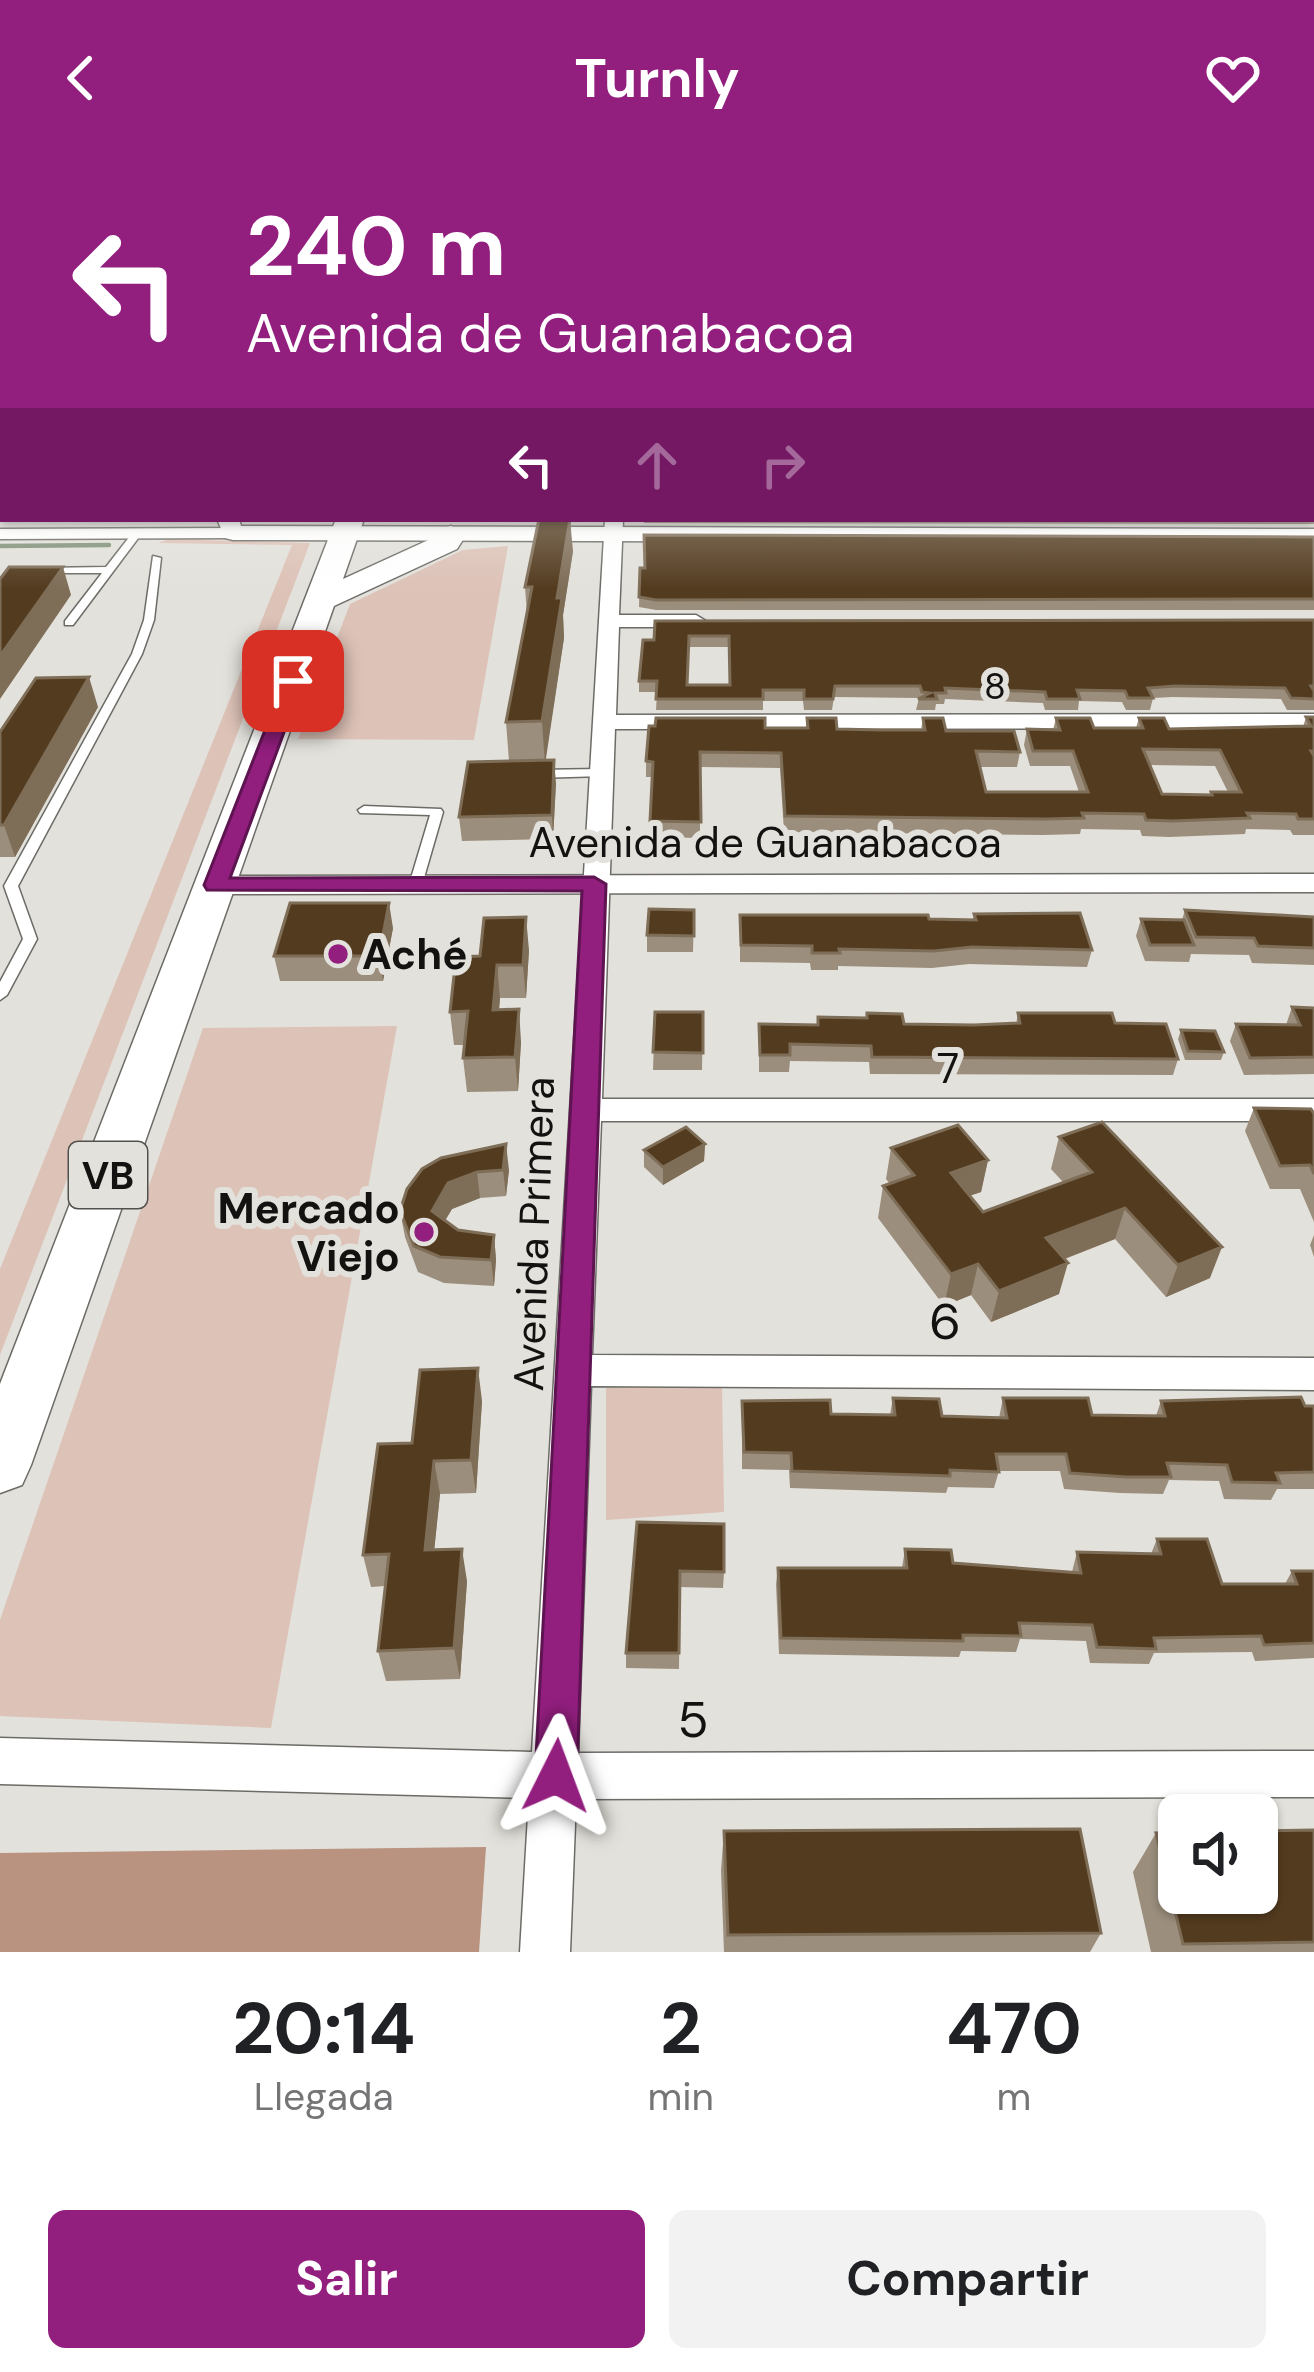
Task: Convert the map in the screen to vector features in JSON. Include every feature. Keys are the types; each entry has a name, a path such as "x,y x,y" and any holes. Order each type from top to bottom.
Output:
{"main road":[{"name":"VB","path":"0,1465 348,527"},
{"path":"324,599 447,543 452,527 485,535"}],"street":[{"path":"0,534 96,526 146,533 225,524 452,527"},
{"path":"485,535 613,527 1314,536"},
{"name":"Avenida Primera","path":"545,1952 613,527"},
{"path":"607,621 724,621"},
{"name":"8","path":"604,722 1314,721"},
{"name":"Avenida de Guanabacoa","path":"216,885 1314,883"},
{"name":"7","path":"583,1110 1314,1110"},
{"name":"6","path":"575,1370 1314,1374"},
{"name":"5","path":"0,1761 556,1776 1314,1774"}],"lane":[{"path":"69,623 108,570 146,533"},
{"path":"0,995 31,938 11,886 137,654 149,620 156,558"},
{"path":"34,571 108,570"},
{"path":"523,774 601,773"},
{"path":"364,810 437,812 416,884"}],"shaded area":[{"path":"170,539 310,543 0,1355 0,1269 292,545 158,543"},
{"path":"508,546 474,740 298,739 350,604 463,550"},
{"path":"397,1026 271,1728 0,1716 0,1620 203,1028"},
{"path":"722,1385 724,1512 606,1520 606,1388"},
{"path":"486,1847 479,1952 0,1952 0,1853"}],"building":[{"path":"538,522 570,522 542,721 506,722 532,587 525,587"},
{"path":"644,535 1314,537 1314,599 656,600 639,597 640,568 645,568"},
{"path":"9,567 63,567 0,656 0,579"},
{"path":"1314,620 1314,699 1291,698 1285,688 1175,686 1148,688 1153,698 1128,698 1125,691 1077,690 1080,699 1047,699 1045,692 945,688 946,693 935,693 937,699 918,699 930,693 922,692 920,686 835,686 833,699 804,699 804,690 763,690 763,699 656,699 657,681 639,681 643,640 654,640 655,621","holes":["689,636 729,636 730,685 687,685"]},
{"path":"89,677 0,825 0,732 36,678"},
{"path":"1306,717 1314,717 1314,819 1247,813 1250,818 1173,821 1146,820 1144,814 1082,813 1084,818 1046,819 785,816 781,753 700,752 701,822 650,821 653,762 646,761 649,726 655,726 656,718 765,718 765,728 808,728 807,718 836,718 837,729 925,730 923,718 943,718 946,731 1014,731 1020,752 976,751 986,792 1088,792 1073,751 1033,751 1027,729 1060,730 1056,718 1090,718 1094,728 1143,728 1139,718 1164,718 1169,729 1311,726","holes":["1143,749 1220,750 1241,792 1162,794"]},
{"path":"554,760 552,815 459,817 468,762"},
{"path":"290,903 389,903 379,956 274,956"},
{"path":"649,909 694,910 694,936 647,935"},
{"path":"1185,910 1314,917 1314,948 1258,946 1254,938 1196,937"},
{"path":"1080,913 1092,950 972,947 812,953 812,946 741,945 740,915 928,915 929,919 976,920 974,914"},
{"path":"526,917 523,965 497,965 493,1010 519,1009 515,1057 463,1058 468,1011 450,1012 456,957 480,956 484,918"},
{"path":"1141,919 1184,920 1194,945 1150,945"},
{"path":"1292,1007 1314,1008 1314,1057 1250,1058 1236,1024 1300,1025"},
{"path":"655,1012 703,1012 703,1053 653,1052"},
{"path":"867,1013 902,1014 904,1024 974,1025 1020,1023 1018,1013 1112,1013 1115,1023 1166,1024 1178,1059 872,1057 871,1046 790,1044 790,1055 760,1055 759,1024 818,1025 818,1017 867,1018"},
{"path":"1181,1030 1215,1031 1224,1052 1188,1051"},
{"path":"1254,1108 1311,1109 1314,1174 1310,1165 1280,1166"},
{"path":"1102,1122 1222,1247 1178,1265 1125,1208 1046,1238 1068,1263 999,1291 978,1264 951,1274 883,1186 914,1175 891,1148 958,1125 988,1160 951,1173 983,1212 1092,1172 1059,1137"},
{"path":"686,1127 705,1144 663,1167 644,1150"},
{"path":"506,1144 503,1170 477,1172 448,1183 432,1211 458,1230 494,1235 491,1260 440,1257 414,1246 400,1211 407,1189 422,1169 441,1158"},
{"path":"478,1368 471,1460 434,1461 425,1550 462,1549 454,1648 378,1651 389,1554 363,1555 378,1444 412,1443 420,1370"},
{"path":"1301,1397 1305,1406 1314,1406 1314,1472 1276,1473 1280,1483 1232,1482 1227,1465 1167,1463 1171,1477 1070,1473 1066,1454 996,1454 999,1472 950,1470 950,1476 792,1471 791,1453 744,1452 742,1401 830,1400 831,1414 895,1415 893,1398 939,1399 942,1416 1007,1418 1003,1398 1088,1398 1092,1415 1165,1416 1161,1401"},
{"path":"637,1522 724,1524 724,1572 680,1571 679,1653 626,1653"},
{"path":"1157,1539 1207,1539 1222,1584 1297,1584 1292,1571 1314,1571 1314,1643 1264,1645 1261,1636 1154,1638 1156,1649 1097,1647 1092,1625 1019,1623 1021,1636 963,1635 963,1641 781,1638 778,1568 907,1568 905,1549 951,1550 953,1563 1081,1573 1077,1552 1161,1554"},
{"path":"1080,1829 1101,1933 728,1935 724,1831"},
{"path":"1314,1830 1314,1942 1183,1944 1176,1914 1278,1914 1278,1831"}],"waterway":[{"path":"0,546 109,545"}],"place":[{"name":"Aché","path":"338,954"},
{"name":"Mercado Viejo","path":"424,1232"}],"route":[{"path":"293,681 216,885 594,884 556,1776"}]}
